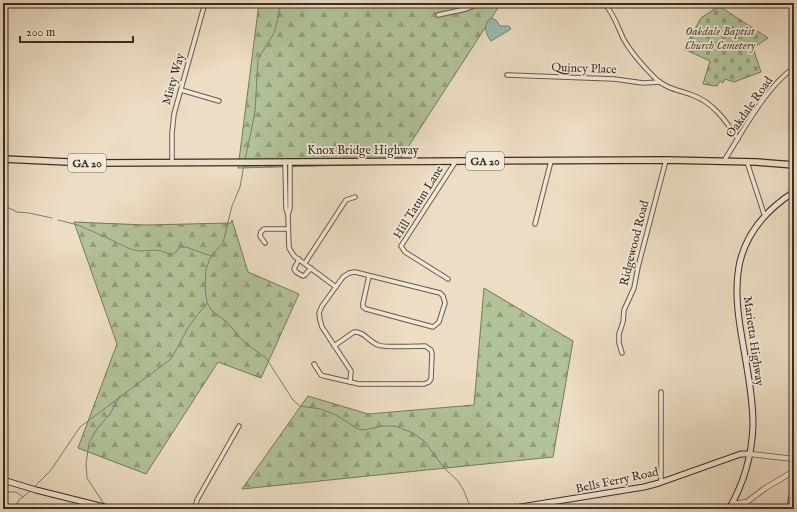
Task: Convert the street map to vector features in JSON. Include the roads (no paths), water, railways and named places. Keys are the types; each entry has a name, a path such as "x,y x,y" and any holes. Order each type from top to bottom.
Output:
{"main road":[{"name":"Knox Bridge Highway","path":"3,159 78,163 724,161"},
{"name":"GA 20","path":"724,161 793,166"},
{"name":"Marietta Highway","path":"730,506 741,484 750,454 753,425 752,401 739,328 736,285 739,263 754,230 777,204 794,192"},
{"name":"Bells Ferry Road","path":"508,509 639,488 662,482 735,456 750,454"},
{"path":"3,480 112,509"}],"street":[{"name":"Misty Way","path":"172,162 172,133 174,114 205,3"},
{"path":"438,15 466,9 481,3"},
{"path":"604,3 612,11 629,48 660,82 670,88 692,95 714,108 726,121 738,139"},
{"name":"Oakdale Road","path":"724,161 762,102 776,84 794,68"},
{"name":"Quincy Place","path":"507,75 614,79 643,83 660,82"},
{"path":"181,90 219,101"},
{"name":"Ridgewood Road","path":"622,353 619,343 619,334 623,322 624,310 634,288 666,160"},
{"name":"Hill Tatum Lane","path":"448,279 405,252 400,246 456,161"},
{"path":"535,224 551,161"},
{"path":"288,162 286,209 288,215 289,248 294,256 336,286"},
{"path":"747,162 765,217"},
{"path":"305,264 346,200 356,197"},
{"path":"265,242 260,236 264,229 288,229"},
{"path":"299,259 294,269 296,272 303,276 310,268"},
{"path":"350,382 351,371 322,327 320,320 322,306 344,277 349,273 355,272 440,293 443,296 445,303 438,324 433,327 366,309 363,307 363,303 369,276"},
{"path":"314,364 321,375 359,384 424,384 429,382 431,379 432,354 431,350 425,346 378,346 361,333 354,332 334,346"},
{"path":"661,392 662,482"},
{"path":"195,509 197,500 239,426"},
{"path":"750,454 794,459"},
{"path":"738,509 745,502 794,471"},
{"path":"789,509 794,485"},
{"path":"730,506 745,502"}],"water":[{"path":"491,18 496,20 500,26 509,26 511,29 491,41 486,33 486,23"}],"waterway":[{"path":"245,160 255,112 258,59 274,33 280,3"},
{"path":"244,165 240,187 232,206 223,243 211,256 206,269 205,287 207,303 212,311 227,322 244,342 266,358 293,400 300,406 321,409 336,415 358,429 364,430 383,426 395,426 413,433 425,442 444,468 458,481 464,491 471,509"},
{"path":"3,205 17,212 52,218"},
{"path":"58,220 78,225 130,249 140,251 162,251 171,255 180,247 186,247 211,256"},
{"path":"35,486 51,470 80,427 171,359 189,326 206,304"},
{"path":"104,504 87,478 86,464 89,443 97,429 110,414 120,396"},
{"path":"3,492 16,492 23,497"},
{"path":"14,509 19,500 29,492"}],"park label":[{"name":"Oakdale Baptist Church Cemetery","path":"720,38"}]}
